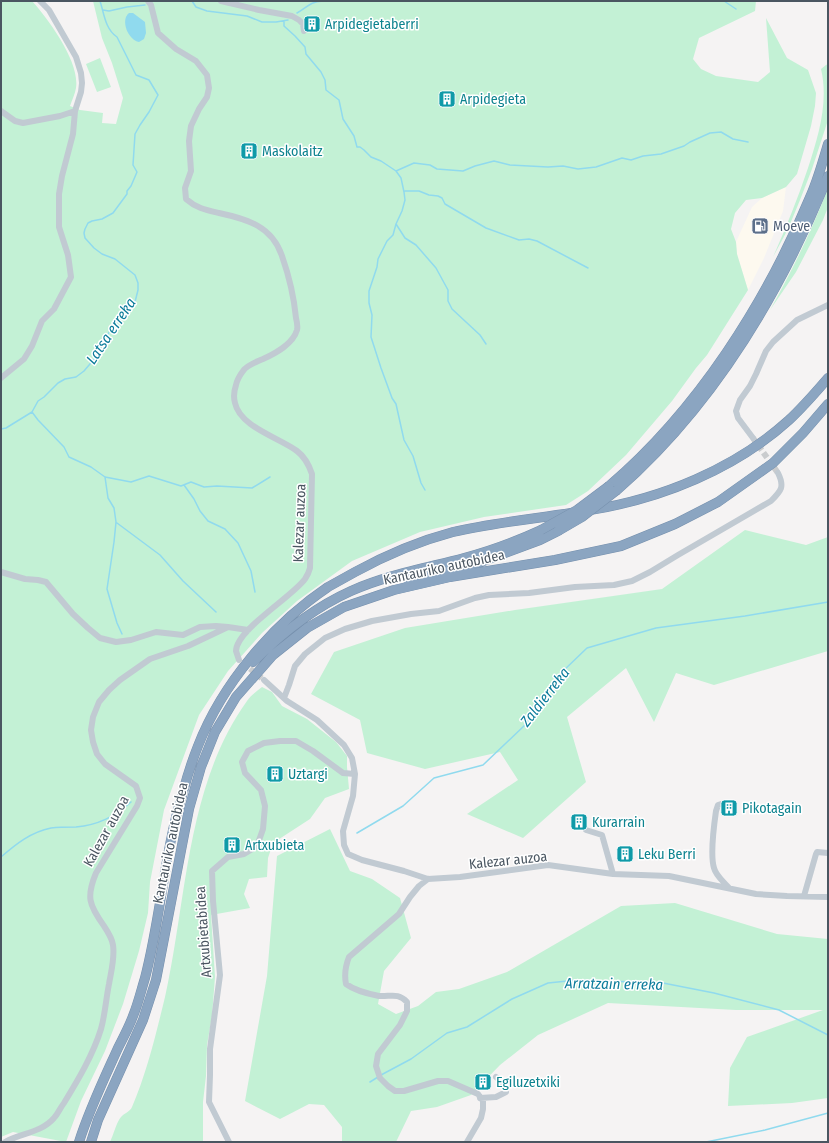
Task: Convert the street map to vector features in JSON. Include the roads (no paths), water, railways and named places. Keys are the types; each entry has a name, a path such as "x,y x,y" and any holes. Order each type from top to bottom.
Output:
{"highway":[{"path":"228,690 265,650 286,632 309,614 333,600 368,584 479,553 525,538 542,530 613,488 627,471 652,446 713,372 743,327 764,292 792,238 812,194 828,144"},
{"path":"344,606 394,584 478,563 540,540 582,517 613,488 651,458 692,412 723,372 755,325 796,250 828,176"},
{"name":"Kantauriko autobidea","path":"78,1142 86,1117 133,1016 144,980 153,947 176,815 198,745 228,690 261,645 282,624 328,587 375,561 414,544 454,532 515,521 612,507 661,493 709,473 756,446 789,420 828,378"},
{"name":"Kantauriko autobidea","path":"91,1142 98,1120 143,1020 156,980 189,809 202,766 215,732 236,697 273,655 307,628 344,606 394,590 450,577 555,560 621,546 675,524 718,502 773,463 803,433 828,404"}],"street":[{"path":"1,378 24,359 32,346 42,321 54,309 71,277 68,255 59,227 59,194 73,134 75,111 81,92 81,73 76,57 49,10 40,1"},
{"name":"Kalezar auzoa","path":"148,1 151,5 158,32 176,49 196,62 207,75 209,88 207,97 199,109 191,126 189,141 191,171 185,188 186,199 192,205 252,222 272,236 282,255 291,284 296,311 297,328 294,337 285,346 254,363 243,371 237,381 233,393 239,414 255,427 298,452 307,462 312,474 310,568 306,578 298,588 248,630 240,640 236,651 239,660"},
{"path":"221,1 292,16 303,24 304,31"},
{"path":"1,111 15,121 23,123 60,116 75,111"},
{"path":"753,438 738,418 736,411 740,400 750,386 766,351 773,342 797,320 828,304"},
{"path":"284,698 296,666 305,654 325,638 345,629 372,621 439,611 475,598 489,595 614,585 632,581 771,501 781,489 782,482 778,473"},
{"path":"1,572 25,579 46,582 73,614 88,628 100,638 116,642 131,640 156,632 183,634 200,627 216,626 248,630"},
{"name":"Kalezar auzoa","path":"5,1142 44,1126 54,1118 69,1095 91,1055 101,1029 113,960 113,945 109,934 95,913 90,900 91,884 96,873 138,806 140,798 136,786 105,764 97,754 91,730 93,716 99,702 120,680 150,659 188,646 228,627"},
{"name":"Kalezar auzoa","path":"264,680 286,701 317,720 344,745 352,758 355,774 353,796 343,831 344,845 348,854 362,860 428,879 460,877 548,865 613,874 669,876 756,894 828,897"},
{"name":"Artxubietabidea","path":"229,1142 209,1102 210,1048 220,975 213,901 212,871 228,857 244,854 257,846 263,829 265,806 261,790 245,773 242,762 248,751 264,744 280,740 296,741 313,751 343,773 355,774"},
{"path":"721,804 718,805 716,811 712,851 713,867 716,874 729,888"},
{"path":"586,830 602,835 613,874"},
{"path":"804,896 817,852 828,852"},
{"path":"428,879 410,896 399,914 349,957 345,966 344,976 346,984 351,988 380,996 394,995 403,997 407,1002 407,1012 400,1025 378,1054 376,1066 379,1076 388,1086 395,1091 404,1091 438,1081 448,1081 478,1094 483,1101 484,1109 481,1118 467,1142"},
{"path":"480,1098 496,1097 506,1092 502,1082 496,1077"}],"water":[{"path":"129,13 133,13 145,22 146,33 144,39 139,42 132,38 126,29 125,20"}],"waterway":[{"name":"Latsa erreka","path":"1,429 6,428 32,412 38,401 58,383 65,379 76,377 84,371 95,358 113,325 126,314 135,302 138,290 138,283 135,275 115,259 102,254 94,248 85,238 84,233 88,223 102,219 113,213 127,194 127,191 131,186 137,172 133,165 135,134 158,95 149,80 136,75 117,37 107,25 100,1"},
{"name":"Arpidegieta","path":"192,1 196,7 207,11 247,16 262,22 288,20"},
{"path":"297,13 312,4 323,1"},
{"path":"724,1 736,9"},
{"name":"Arpidegieta","path":"103,10 109,11 145,5"},
{"path":"284,21 284,26 305,47 306,54 321,72 325,80 326,90 339,100 343,119 354,136 357,147 360,147 371,157 381,161 396,171 401,178 405,200 402,211 393,235 387,241 378,259 377,267 369,291 369,303 372,315 371,337 392,398 396,404 404,440 413,456 421,483 425,490"},
{"path":"396,171 414,163 430,165 437,169 463,171 494,161 510,165 548,167 563,166 578,169 596,167 622,158 631,160 643,156 661,154 684,146 710,133 721,132 733,139 748,142"},
{"path":"405,191 419,191 429,195 438,196 442,198 445,204 486,228 519,240 529,239 537,241 588,268"},
{"path":"396,224 405,238 416,245 436,268 448,290 448,301 452,309 480,335 486,344"},
{"path":"32,412 64,447 69,457 91,467 105,477 131,482 149,476 181,486 191,482 204,487 217,486 252,488 270,477"},
{"path":"105,477 108,498 114,508 116,522 107,589 117,623 122,634"},
{"path":"184,485 208,521 225,529 238,543 251,571 255,592"},
{"path":"117,523 160,555 183,581 216,612"},
{"name":"Zaldierreka","path":"357,833 403,806 434,778 483,765 525,725 561,673 587,648 656,628 745,616 828,602"},
{"path":"1,857 18,843 37,832 51,828 76,827 99,822 112,816 131,802"},
{"name":"Arratzain erreka","path":"381,1075 411,1059 447,1033 467,1027 512,999 548,983 577,980 663,983 714,993 779,1010 828,1035"},
{"name":"Arratzain erreka","path":"370,1082 378,1077"},
{"name":"Arratzain erreka","path":"706,1142 765,1130 828,1113"}],"tunnel":[{"path":"753,438 778,473"},
{"path":"243,663 264,680"}],"place":[{"name":"Arpidegietaberri","path":"312,24"},
{"name":"Arpidegieta","path":"447,99"},
{"name":"Maskolaitz","path":"249,151"},
{"name":"Moeve","path":"760,226"},
{"name":"Uztargi","path":"275,774"},
{"name":"Pikotagain","path":"729,808"},
{"name":"Kurarrain","path":"579,822"},
{"name":"Artxubieta","path":"232,845"},
{"name":"Leku Berri","path":"625,854"},
{"name":"Egiluzetxiki","path":"483,1082"}]}
